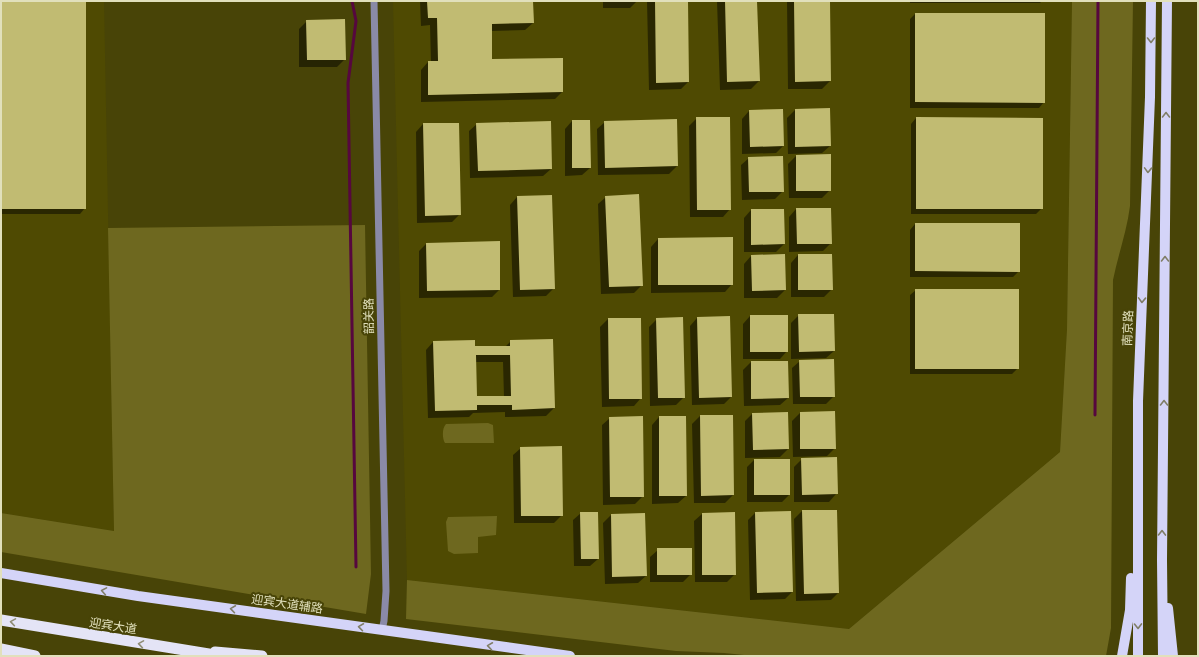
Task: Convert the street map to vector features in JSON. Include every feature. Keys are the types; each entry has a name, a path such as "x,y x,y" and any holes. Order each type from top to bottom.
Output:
{"highway":[{"name":"迎宾大道","path":"1,620 221,656"},
{"path":"169,648 262,656"},
{"path":"1,649 33,656"},
{"path":"1,652 33,656"}],"main road":[{"name":"南京路","path":"1138,656 1138,426 1150,98 1151,1"},
{"path":"1162,656 1167,1"},
{"path":"1122,656 1130,610 1138,426"},
{"path":"1162,560 1174,656"},
{"name":"迎宾大道辅路","path":"1,573 138,596 521,651 570,656"}],"street":[{"name":"韶关路","path":"374,1 386,591 382,630"}],"shaded area":[{"path":"1,1 104,1 114,531 1,513"},
{"path":"393,1 1072,1 1067,329 1060,452 849,629 407,580"},
{"path":"1072,1 1133,1 1130,206 1127,225 1113,280 1111,628 1106,656 754,656 676,651 406,619 407,580 849,629 1060,452 1067,329"},
{"path":"365,225 371,574 366,614 1,552 1,513 114,531 108,228"},
{"path":"488,423 493,425 494,443 445,443 444,441 443,430 446,424"},
{"path":"497,516 496,535 478,537 478,553 454,554 448,551 446,522 448,517"}],"building":[{"path":"1,1 86,1 86,209 1,209"},
{"path":"427,1 533,1 534,23 492,24 492,59 563,58 563,92 428,95 428,61 438,61 437,18 428,18"},
{"path":"655,1 688,1 689,82 656,83"},
{"path":"725,1 757,1 760,81 727,82"},
{"path":"794,1 830,1 831,81 795,82"},
{"path":"915,13 1045,13 1045,103 915,102"},
{"path":"345,19 346,60 307,60 306,20"},
{"path":"830,108 831,146 795,147 795,109"},
{"path":"783,109 784,146 750,147 749,110"},
{"path":"696,117 730,117 731,210 697,210"},
{"path":"916,117 1043,118 1043,209 916,209"},
{"path":"677,119 678,166 605,168 604,121"},
{"path":"572,120 590,120 591,168 572,168"},
{"path":"551,121 552,169 478,171 476,123"},
{"path":"423,123 459,123 461,215 425,216"},
{"path":"831,154 831,191 796,191 796,155"},
{"path":"783,156 784,192 749,192 748,157"},
{"path":"639,194 643,286 609,287 605,196"},
{"path":"552,195 555,289 520,290 517,196"},
{"path":"796,208 831,208 832,244 797,244"},
{"path":"751,209 784,209 785,244 751,245"},
{"path":"915,223 1020,223 1020,272 915,271"},
{"path":"733,237 733,285 658,285 658,238"},
{"path":"500,241 500,290 427,291 426,243"},
{"path":"785,254 786,290 752,291 751,255"},
{"path":"798,254 832,254 833,290 798,290"},
{"path":"915,289 1019,289 1019,369 915,369"},
{"path":"798,314 834,314 835,351 799,352"},
{"path":"750,315 788,315 788,352 750,352"},
{"path":"730,316 732,397 699,398 697,317"},
{"path":"683,317 685,398 658,398 656,318"},
{"path":"608,318 641,318 642,399 609,399"},
{"path":"553,339 555,408 512,410 512,405 477,405 477,410 435,411 433,341 475,340 475,346 510,346 510,340","holes":["476,355 510,355 511,396 477,396"]},
{"path":"834,359 835,397 800,397 799,360"},
{"path":"751,361 788,361 789,398 751,399"},
{"path":"835,411 836,449 800,449 800,412"},
{"path":"788,412 789,449 753,450 752,413"},
{"path":"700,415 733,415 734,495 701,496"},
{"path":"643,416 644,497 610,497 609,417"},
{"path":"659,416 686,416 687,496 659,496"},
{"path":"562,446 563,516 521,516 520,447"},
{"path":"837,457 838,494 802,495 801,458"},
{"path":"754,459 790,459 790,495 754,495"},
{"path":"802,510 837,510 839,593 804,594"},
{"path":"791,511 793,592 757,593 755,512"},
{"path":"580,512 598,512 599,559 581,559"},
{"path":"735,512 736,575 702,575 702,513"},
{"path":"645,513 647,576 612,577 611,514"},
{"path":"657,548 692,548 692,575 657,575"}],"waterway":[{"path":"352,1 356,21 348,83 356,567"},
{"path":"1095,415 1098,1"}]}
